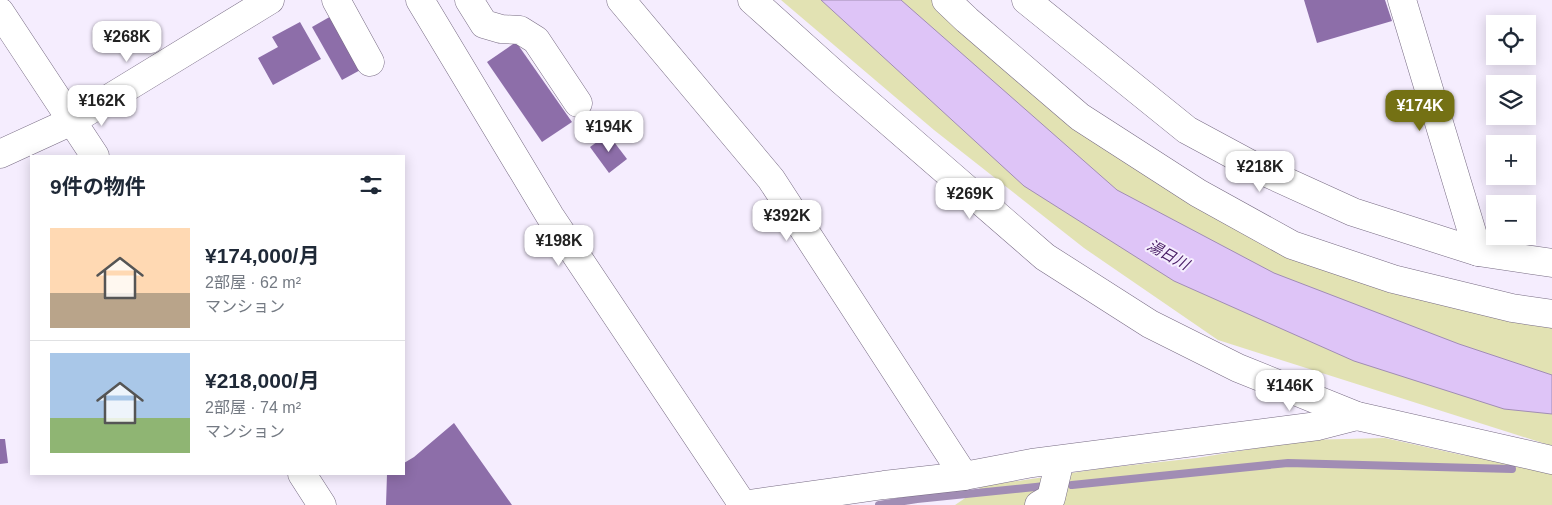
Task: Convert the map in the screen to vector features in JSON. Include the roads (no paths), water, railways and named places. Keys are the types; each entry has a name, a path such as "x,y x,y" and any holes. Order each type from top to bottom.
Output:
{"street":[{"path":"0,154 72,121 270,0"},
{"path":"336,0 370,62"},
{"path":"420,0 550,216 743,505 964,476 1024,464 1318,426 1357,416"},
{"path":"469,0 484,24 501,29 520,30 536,40 578,103"},
{"path":"621,0 771,179 964,476"},
{"path":"752,0 1045,257 1150,324 1238,368 1357,416 1552,460"},
{"path":"946,0 1080,118 1198,193 1292,245 1393,279 1512,308 1552,314"},
{"path":"1026,0 1187,130 1265,172 1353,212 1478,252 1552,263"},
{"path":"1402,0 1478,252"},
{"path":"0,12 94,155"},
{"path":"1039,505 1051,498 1060,460"},
{"path":"303,475 322,505"}],"water":[{"name":"湯日川","path":"821,0 901,0 1117,190 1274,273 1459,344 1552,375 1552,414 1504,409 1354,361 1174,281 1024,186"}],"waterway":[{"path":"1072,485 1288,463 1512,469"},
{"path":"879,505 917,499 1045,486"}]}
